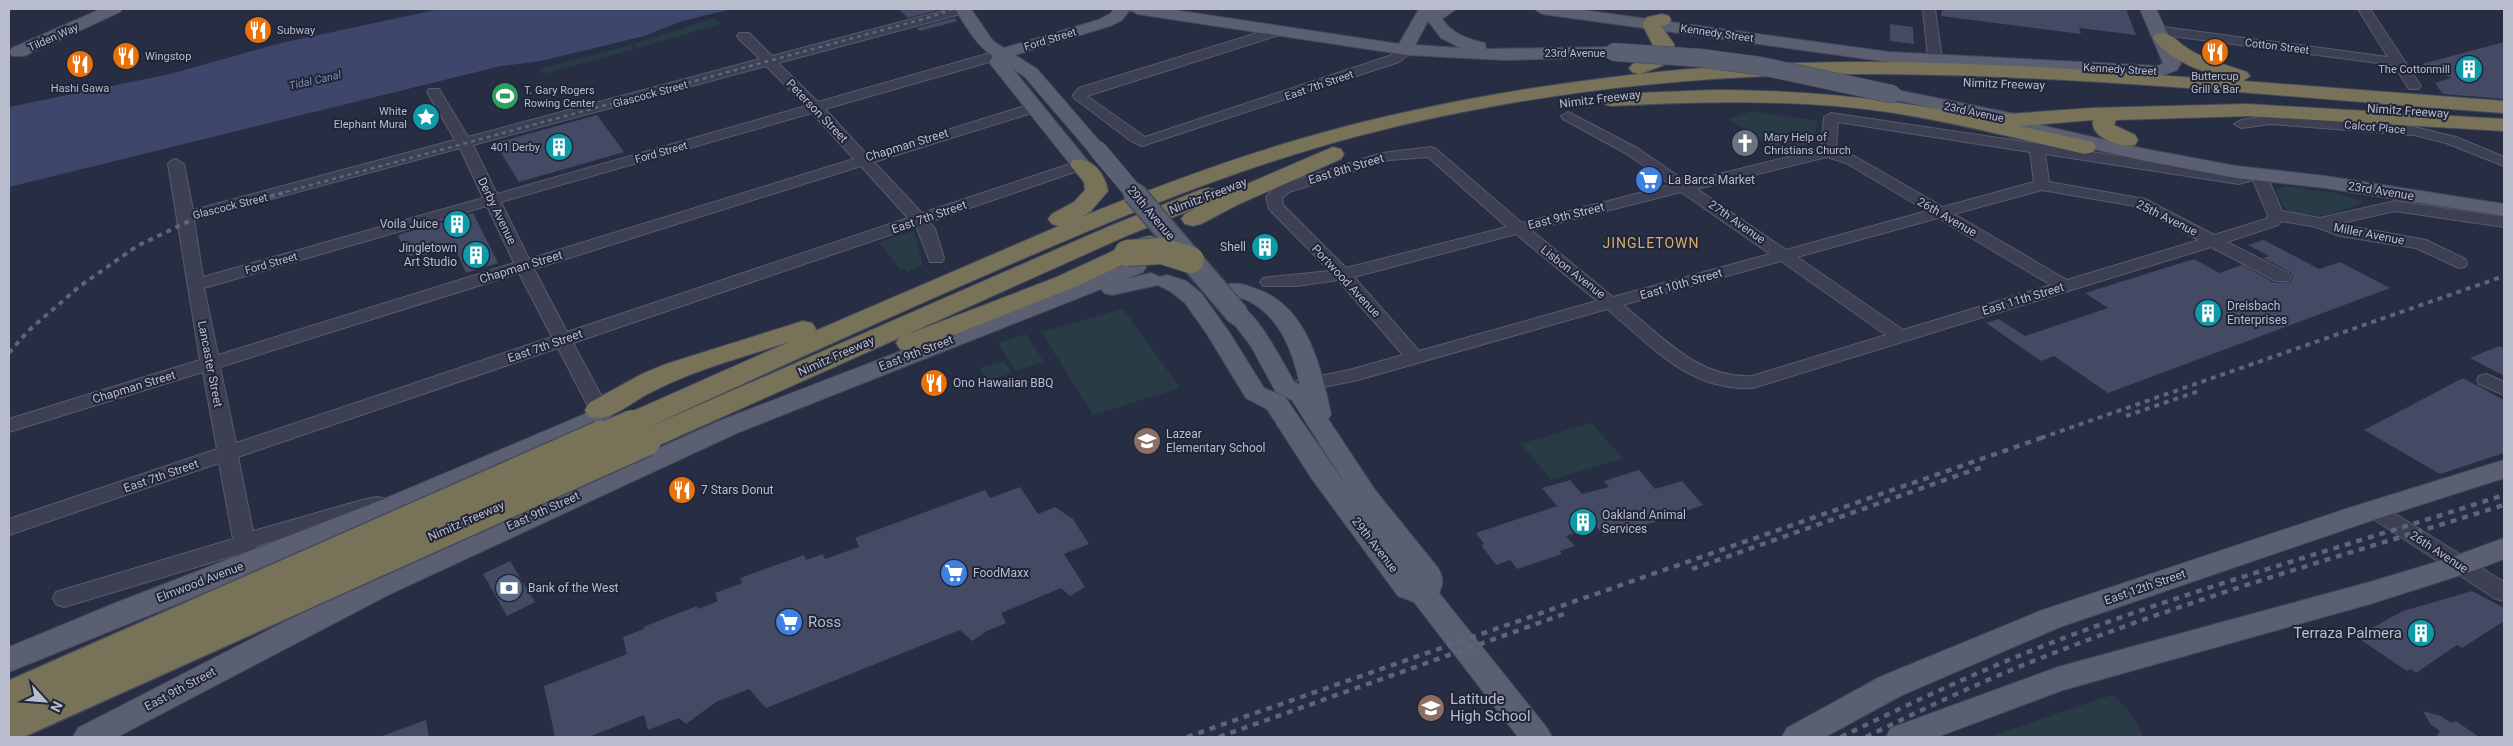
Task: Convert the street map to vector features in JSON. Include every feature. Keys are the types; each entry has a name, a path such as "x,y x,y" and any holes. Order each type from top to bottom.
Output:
{"highway":[{"path":"1287,149 1358,121 1493,91 1642,68 1662,58 1665,50 1657,22"},
{"path":"2160,34 2193,60 2240,76"},
{"name":"Nimitz Freeway","path":"9,726 639,432 936,287 1161,192 1287,149 1410,117 1513,96 1670,77 1779,70 1887,68 2008,71 2410,92 2504,107"},
{"path":"2167,69 2410,92"},
{"name":"Nimitz Freeway","path":"9,698 639,432 730,403 1178,206 1240,183 1333,154 1468,121 1567,110 1742,85 1929,81 2118,90 2504,118"},
{"path":"1567,110 1692,97 1808,98 1847,101 1934,114 2085,147"},
{"path":"2010,120 2110,114 2287,111 2504,125"},
{"path":"2110,114 2102,122 2103,127 2120,145"},
{"path":"730,403 797,387 1066,282 1156,269 1175,230 1229,200 1333,154"},
{"path":"936,287 1019,238 1082,207 1097,191 1089,158"},
{"path":"599,410 652,380 676,370 776,338 878,301 902,302"}],"main road":[{"name":"Tilden Way","path":"14,55 100,9"},
{"name":"Tilden Way","path":"14,55 114,9"},
{"name":"29th Avenue","path":"963,9 978,28 986,44 1013,59 1031,73 1089,158"},
{"name":"Ford Street","path":"1002,54 1104,23 1116,17 1122,9"},
{"name":"23rd Avenue","path":"1137,9 1407,50 1505,55 1585,52 1650,54 1726,61 1790,71 2010,120 2034,129 2120,145 2236,172 2504,210"},
{"path":"1407,50 1407,42 1432,12 1448,9"},
{"name":"Kennedy Street","path":"1542,9 1863,49 1934,56 2154,72 2167,69"},
{"name":"Kennedy Street","path":"1577,9 1657,22"},
{"path":"2148,9 2172,63 2167,69"},
{"path":"1104,23 1158,11"},
{"path":"1432,12 1440,30 1458,42 1505,55"},
{"path":"978,28 1006,44 1034,44"},
{"path":"2115,64 2153,62 2158,59 2160,54 2154,37 2160,34"},
{"name":"29th Avenue","path":"1002,54 998,62 1033,108 1175,230 1156,269 1238,315 1260,344 1280,395 1321,473 1408,588 1424,594 1536,737"},
{"name":"Kennedy Street","path":"1934,56 2115,64 2167,69"},
{"path":"2085,147 2120,145"},
{"path":"1156,269 1193,298 1218,332 1255,393 1280,395"},
{"name":"East 9th Street","path":"89,737 254,650 425,564 728,427 1013,317 1052,309 1120,285 1156,269"},
{"path":"1237,289 1267,300 1286,319 1306,362 1324,433"},
{"name":"29th Avenue","path":"1280,395 1300,395 1379,515 1428,575 1429,585 1424,594"},
{"name":"Elmwood Avenue","path":"9,660 128,610 246,553 393,506 594,420 600,414 599,410"},
{"name":"East 12th Street","path":"1798,737 1891,686 2050,619 2374,510 2504,469"},
{"path":"393,506 425,564"},
{"path":"1902,737 2058,679 2370,593 2460,566 2504,548"},
{"path":"9,681 29,737"}],"street":[{"name":"Glascock Street","path":"186,217 963,9"},
{"path":"1929,9 1934,56"},
{"path":"2364,9 2398,62 2410,92"},
{"path":"1142,142 1081,98 1080,95 1084,91 1277,31"},
{"name":"Cotton Street","path":"2160,34 2398,62"},
{"name":"Peterson Street","path":"744,36 815,107 920,220 927,229 936,258"},
{"name":"East 7th Street","path":"1142,142 1394,59 1407,50"},
{"name":"Ford Street","path":"194,285 1002,54"},
{"name":"Derby Avenue","path":"434,92 464,143 524,266 599,410"},
{"name":"Chapman Street","path":"9,426 862,159 1033,108"},
{"name":"27th Avenue","path":"1567,110 1686,187 1900,337"},
{"path":"1828,152 1831,117"},
{"name":"23rd Avenue","path":"1831,117 2239,179 2258,174"},
{"name":"Calcot Place","path":"2241,124 2271,120 2385,127 2414,131 2451,140 2504,162"},
{"path":"2038,149 2042,185"},
{"name":"East 8th Street","path":"1275,206 1274,197 1283,188 1387,156 1420,155 1431,152"},
{"name":"Lisbon Avenue","path":"1431,152 1518,228 1691,369 1723,381"},
{"name":"East 9th Street","path":"1269,282 1306,281 1342,274 1518,228 1828,152"},
{"name":"26th Avenue","path":"1828,152 1850,160 2065,286"},
{"name":"East 7th Street","path":"9,528 920,220 1089,158"},
{"name":"Lancaster Street","path":"176,164 186,217 194,285 246,553"},
{"path":"2258,174 2276,215"},
{"name":"East 10th Street","path":"1280,395 2042,185"},
{"name":"25th Avenue","path":"2042,185 2139,202 2282,277"},
{"name":"Portwood Avenue","path":"1275,206 1342,274 1415,357"},
{"path":"2320,222 2394,206 2504,222"},
{"name":"Miller Avenue","path":"2276,215 2320,222 2340,231 2420,244 2459,264"},
{"name":"East 11th Street","path":"1723,381 1753,382 2272,222 2276,215"},
{"path":"2486,380 2504,389"},
{"name":"26th Avenue","path":"2374,510 2504,592"},
{"name":"Elmwood Avenue","path":"64,598 224,551 246,553"}],"shaded area":[{"path":"710,19 716,19 721,24 638,48 634,44"},
{"path":"631,45 634,49 543,74 539,69"},
{"path":"1753,111 1817,121 1814,144 1781,152 1728,119"},
{"path":"2285,186 2337,193 2365,202 2314,217 2294,214 2285,208 2276,191"},
{"path":"914,231 923,265 907,272 905,269 901,270 879,242"},
{"path":"1123,309 1180,388 1093,415 1041,332"},
{"path":"1026,334 1044,362 1015,371 998,343"},
{"path":"1004,361 1012,373 986,381 980,368"},
{"path":"1591,423 1623,458 1551,480 1521,444"},
{"path":"2112,695 2129,711 2144,737 1988,737"}],"water":[{"name":"Tidal Canal","path":"440,9 732,9 682,21 644,36 541,61 501,66 9,187 9,107 170,74 281,43"}],"building":[{"path":"898,9 942,9 908,18"},
{"path":"1942,9 2126,9 2136,35 2079,28 2081,34 1941,16"},
{"path":"954,18 958,21 920,31 917,28"},
{"path":"1890,24 1913,27 1914,44 1890,41"},
{"name":"The Cottonmill","path":"2504,42 2504,99 2443,94 2435,83 2451,78 2422,64"},
{"name":"401 Derby","path":"597,115 624,152 519,182 495,143"},
{"name":"Voila Juice","path":"473,213 498,263 466,273 454,246 423,256 422,253 407,257 398,235"},
{"name":"Dreisbach Enterprises","path":"2264,240 2319,269 2340,262 2390,288 2108,393 2054,356 2041,361 1986,323 1999,319 2025,336 2108,308 2085,293 2194,259 2219,273 2242,265 2275,283 2290,282 2293,277 2290,272 2263,258 2269,256 2248,245"},
{"path":"2499,346 2504,349 2504,376 2470,358"},
{"path":"2463,378 2504,400 2504,453 2440,474 2364,430"},
{"name":"Oakland Animal Services","path":"1639,470 1655,489 1682,481 1703,505 1620,534 1618,532 1604,536 1596,526 1566,536 1575,546 1560,551 1562,554 1517,569 1510,560 1496,565 1481,545 1484,544 1476,533 1557,506 1542,488 1570,480 1582,494 1609,487 1604,481"},
{"path":"1020,487 1038,514 1055,507 1073,519 1089,544 1064,554 1085,587 1070,596 1061,588 1001,613 1006,623 987,631 972,641 960,630 766,708 749,689 716,702 686,724 679,718 648,730 644,715 589,737 555,737 544,686 627,654 623,637 697,606 698,609 718,601 715,593 742,583 740,578 804,555 806,560 823,554 825,559 859,547 855,538 985,490 990,498"},
{"name":"Bank of the West","path":"510,561 535,602 507,616 483,574"},
{"name":"Terraza Palmera","path":"2472,591 2504,608 2504,621 2462,648 2457,645 2416,673 2410,669 2407,671 2358,638 2361,637 2359,635 2403,611"},
{"path":"2423,711 2441,716 2451,723 2456,721 2479,737 2436,737 2440,731 2430,724"},
{"path":"426,720 429,737 382,737 382,736"}],"railway":[{"path":"278,194 927,18 953,9"},
{"path":"9,353 28,331 80,286 137,246 204,214 283,193"},
{"path":"2041,438 2504,276"},
{"path":"2126,416 2199,391"},
{"path":"1187,737 2044,437"},
{"path":"1692,569 1985,466"},
{"path":"1841,737 2019,656 2132,613 2504,495"},
{"path":"1866,737 1986,681 2114,630 2280,574 2504,505"},
{"path":"1219,737 1567,613"}],"place":[{"name":"Subway","path":"258,30"},
{"name":"Buttercup Grill & Bar","path":"2215,52"},
{"name":"Wingstop","path":"126,56"},
{"name":"Hashi Gawa","path":"80,64"},
{"name":"The Cottonmill","path":"2469,69"},
{"name":"T. Gary Rogers Rowing Center","path":"505,96"},
{"name":"White Elephant Mural","path":"426,117"},
{"name":"Mary Help of Christians Church","path":"1745,143"},
{"name":"401 Derby","path":"559,147"},
{"name":"La Barca Market","path":"1649,180"},
{"name":"Voila Juice","path":"457,224"},
{"name":"Shell","path":"1265,247"},
{"name":"Jingletown Art Studio","path":"476,255"},
{"name":"Dreisbach Enterprises","path":"2208,313"},
{"name":"Ono Hawaiian BBQ","path":"934,383"},
{"name":"Lazear Elementary School","path":"1147,441"},
{"name":"7 Stars Donut","path":"682,490"},
{"name":"Oakland Animal Services","path":"1583,522"},
{"name":"FoodMaxx","path":"954,573"},
{"name":"Bank of the West","path":"509,588"},
{"name":"Ross","path":"789,622"},
{"name":"Terraza Palmera","path":"2421,633"},
{"name":"Latitude High School","path":"1431,708"}],"district":[{"name":"JINGLETOWN","path":"1651,243"}]}
